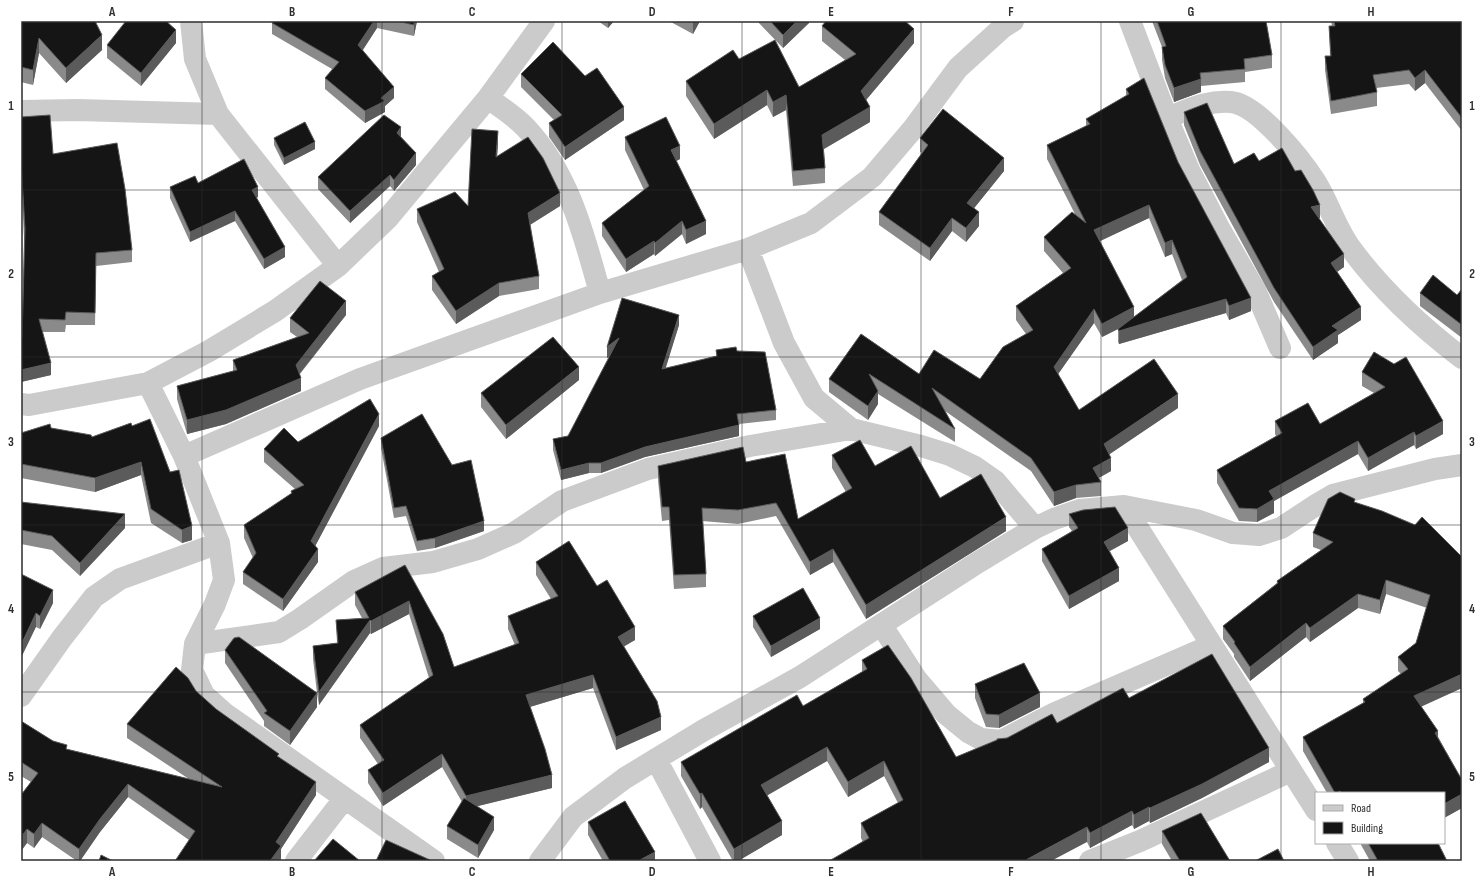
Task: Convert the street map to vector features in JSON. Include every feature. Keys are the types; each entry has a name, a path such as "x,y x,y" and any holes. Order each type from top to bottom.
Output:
{"street":[{"path":"190,21 195,59 218,114 338,266"},
{"path":"184,456 360,379 600,293 748,249 811,223 872,177 912,130 958,68 1002,28 1013,21"},
{"path":"1130,21 1167,118 1196,183 1219,228 1244,268 1280,348"},
{"path":"21,404 29,405 148,383 216,347 275,310 338,266 388,218 488,98 542,22"},
{"path":"488,98 526,127 554,165 580,220 600,293"},
{"path":"1167,118 1201,105 1217,102 1232,102 1254,112 1266,123 1301,162 1316,182 1337,228 1351,250 1371,275 1403,310 1462,358"},
{"path":"21,111 78,110 218,114"},
{"path":"748,249 784,343 814,398 851,429"},
{"path":"148,383 184,456 219,543 224,580 215,604 195,644 192,670 204,695 224,713 434,861"},
{"path":"195,644 279,632 300,620 354,581 383,568 433,562 478,549 514,533 562,501 648,469 750,446 851,429 921,446 950,455 976,467 995,481 1035,528"},
{"path":"540,861 573,817 625,778 704,730 800,677 1035,528 1080,510 1124,506 1196,520 1233,532 1259,535 1281,528 1316,504 1333,495 1434,469 1462,465"},
{"path":"1124,506 1315,808"},
{"path":"21,696 62,638 94,597 120,579 219,543"},
{"path":"882,626 918,680 946,714 968,732 982,739 1001,741 1055,713 1212,645"},
{"path":"656,759 710,861"},
{"path":"1090,861 1140,841 1291,771"},
{"path":"296,861 344,799"},
{"path":"1338,844 1348,861"}],"building":[{"path":"21,21 95,21 102,35 66,68 39,38 33,70 21,67"},
{"path":"126,21 166,21 176,30 141,73 107,45"},
{"path":"273,21 374,21 358,45 394,87 381,98 385,101 365,111 325,78 339,62 272,23"},
{"path":"397,21 414,21 414,25"},
{"path":"770,21 797,21 783,35"},
{"path":"826,21 905,21 914,29 861,91 870,107 822,135 825,168 793,171 786,95 773,102 767,90 714,124 686,81 733,50 739,59 775,40 799,87 856,54 822,26"},
{"path":"1157,21 1266,21 1272,55 1244,59 1245,69 1200,73 1201,79 1174,88 1165,65 1162,47 1166,46"},
{"path":"1334,21 1462,21 1462,118 1425,70 1415,78 1409,70 1373,75 1377,92 1331,101 1325,56 1331,56 1329,26 1335,26"},
{"path":"553,42 585,76 597,68 624,107 565,147 549,123 562,115 521,74"},
{"path":"1144,78 1178,162 1251,298 1229,306 1226,299 1119,331 1118,329 1187,277 1172,240 1165,243 1149,205 1094,230 1134,307 1102,324 1094,309 1054,367 1079,410 1154,359 1178,394 1104,444 1111,458 1093,468 1101,482 1076,485 1054,492 1031,458 932,388 955,429 869,374 878,391 868,406 829,379 861,334 919,374 934,350 980,379 1003,347 1033,330 1016,306 1071,268 1044,237 1072,212 1086,223 1047,145 1090,124 1086,119 1129,94 1126,89"},
{"path":"1207,103 1234,164 1254,153 1259,161 1282,148 1295,171 1301,170 1313,190 1320,205 1311,207 1344,254 1331,263 1361,307 1332,326 1338,330 1313,347 1274,288 1200,151 1184,112"},
{"path":"943,109 1004,158 967,203 979,212 966,228 952,218 930,248 879,212 928,145 920,138"},
{"path":"50,115 53,154 117,143 125,189 132,250 96,253 95,313 66,312 65,320 39,319 51,363 21,370 25,229 21,161 21,117"},
{"path":"384,115 401,127 397,133 416,153 394,180 390,175 350,211 318,177"},
{"path":"666,117 680,146 671,150 706,221 686,230 682,221 655,243 654,241 626,259 602,223 649,186 625,137"},
{"path":"305,122 315,142 284,158 274,138"},
{"path":"472,129 498,131 496,157 528,137 543,158 560,193 528,213 539,276 499,283 456,311 432,276 444,269 417,209 455,192 468,206"},
{"path":"244,159 258,187 252,190 285,247 264,259 235,211 190,232 170,187 195,176 198,183"},
{"path":"1433,275 1457,295 1462,289 1462,325 1420,293"},
{"path":"320,281 346,301 296,365 301,378 226,410 187,420 177,386 237,370 233,360 309,333 290,318"},
{"path":"622,298 679,315 662,369 717,356 716,350 736,347 737,351 765,352 776,410 737,414 739,425 645,447 601,463 589,463 561,470 553,439 568,436 619,338 607,347"},
{"path":"553,337 579,367 506,425 481,393"},
{"path":"1374,352 1394,364 1406,357 1443,421 1416,436 1414,432 1368,458 1358,441 1269,491 1274,499 1257,509 1239,508 1217,470 1282,433 1275,421 1308,403 1320,424 1385,387 1362,372"},
{"path":"370,399 379,414 311,541 318,549 283,599 243,572 256,553 244,525 292,493 291,491 304,485 264,449 284,428 298,442"},
{"path":"422,414 452,465 471,460 484,521 435,538 417,541 406,506 394,508 381,438"},
{"path":"150,419 170,472 179,470 192,526 182,530 151,509 141,462 95,478 21,464 21,433 50,424 51,428 91,435 92,437 131,423 132,426"},
{"path":"860,440 875,466 911,446 940,498 981,474 1006,517 866,605 833,549 810,562 776,503 738,510 702,508 706,574 674,575 669,507 662,507 658,466 743,447 746,462 785,454 798,519 852,488 832,455"},
{"path":"1340,492 1355,499 1354,502 1382,511 1415,525 1422,517 1462,557 1462,674 1414,696 1438,731 1435,733 1462,780 1462,794 1445,803 1445,792 1334,792 1303,737 1365,702 1363,699 1408,669 1398,657 1416,643 1430,595 1386,580 1380,600 1358,594 1310,628 1306,623 1250,667 1234,643 1235,642 1223,626 1278,583 1277,581 1333,542 1313,533 1328,499"},
{"path":"21,502 125,514 80,563 52,536 21,530"},
{"path":"1115,507 1128,528 1104,542 1119,568 1069,596 1042,549 1078,528 1069,514 1083,510"},
{"path":"569,541 597,586 607,580 635,627 618,637 657,701 661,717 616,737 593,675 526,695 545,749 552,775 466,796 442,754 383,793 368,770 384,760 360,725 433,675 409,601 371,621 370,620 319,692 313,646 338,643 336,620 369,618 355,592 405,565 443,634 454,667 519,643 508,616 558,596 536,562"},
{"path":"21,574 53,590 40,616 36,613 21,645"},
{"path":"803,588 820,618 771,646 753,616"},
{"path":"239,637 317,693 290,731 264,713 267,711 225,650 234,638"},
{"path":"888,645 911,678 956,757 997,739 1007,738 1052,714 1057,723 1123,688 1129,698 1212,654 1269,748 1202,784 1150,808 1149,807 1134,815 1132,811 1090,833 1087,827 1024,861 829,861 869,838 861,823 903,800 884,761 848,782 827,747 761,785 782,821 734,849 702,793 700,794 681,762 797,695 803,706 867,669 862,660"},
{"path":"1024,663 1040,693 999,715 986,714 975,684"},
{"path":"176,667 188,678 196,691 216,709 279,754 277,756 316,782 276,842 281,846 270,861 175,861 195,831 128,784 100,819 79,849 42,823 34,834 27,829 21,837 21,795 38,773 21,762 21,721 53,741 67,745 66,749 222,787 127,724"},
{"path":"464,798 494,817 478,845 447,826"},
{"path":"625,801 655,852 638,861 610,861 588,822"},
{"path":"1201,813 1230,861 1180,861 1162,831"},
{"path":"333,839 360,861 314,861"},
{"path":"386,840 430,860 430,861 376,861"},
{"path":"1369,844 1438,844 1447,861 1378,861"},
{"path":"1278,849 1284,861 1255,861"},
{"path":"101,855 113,861 99,861"}]}
